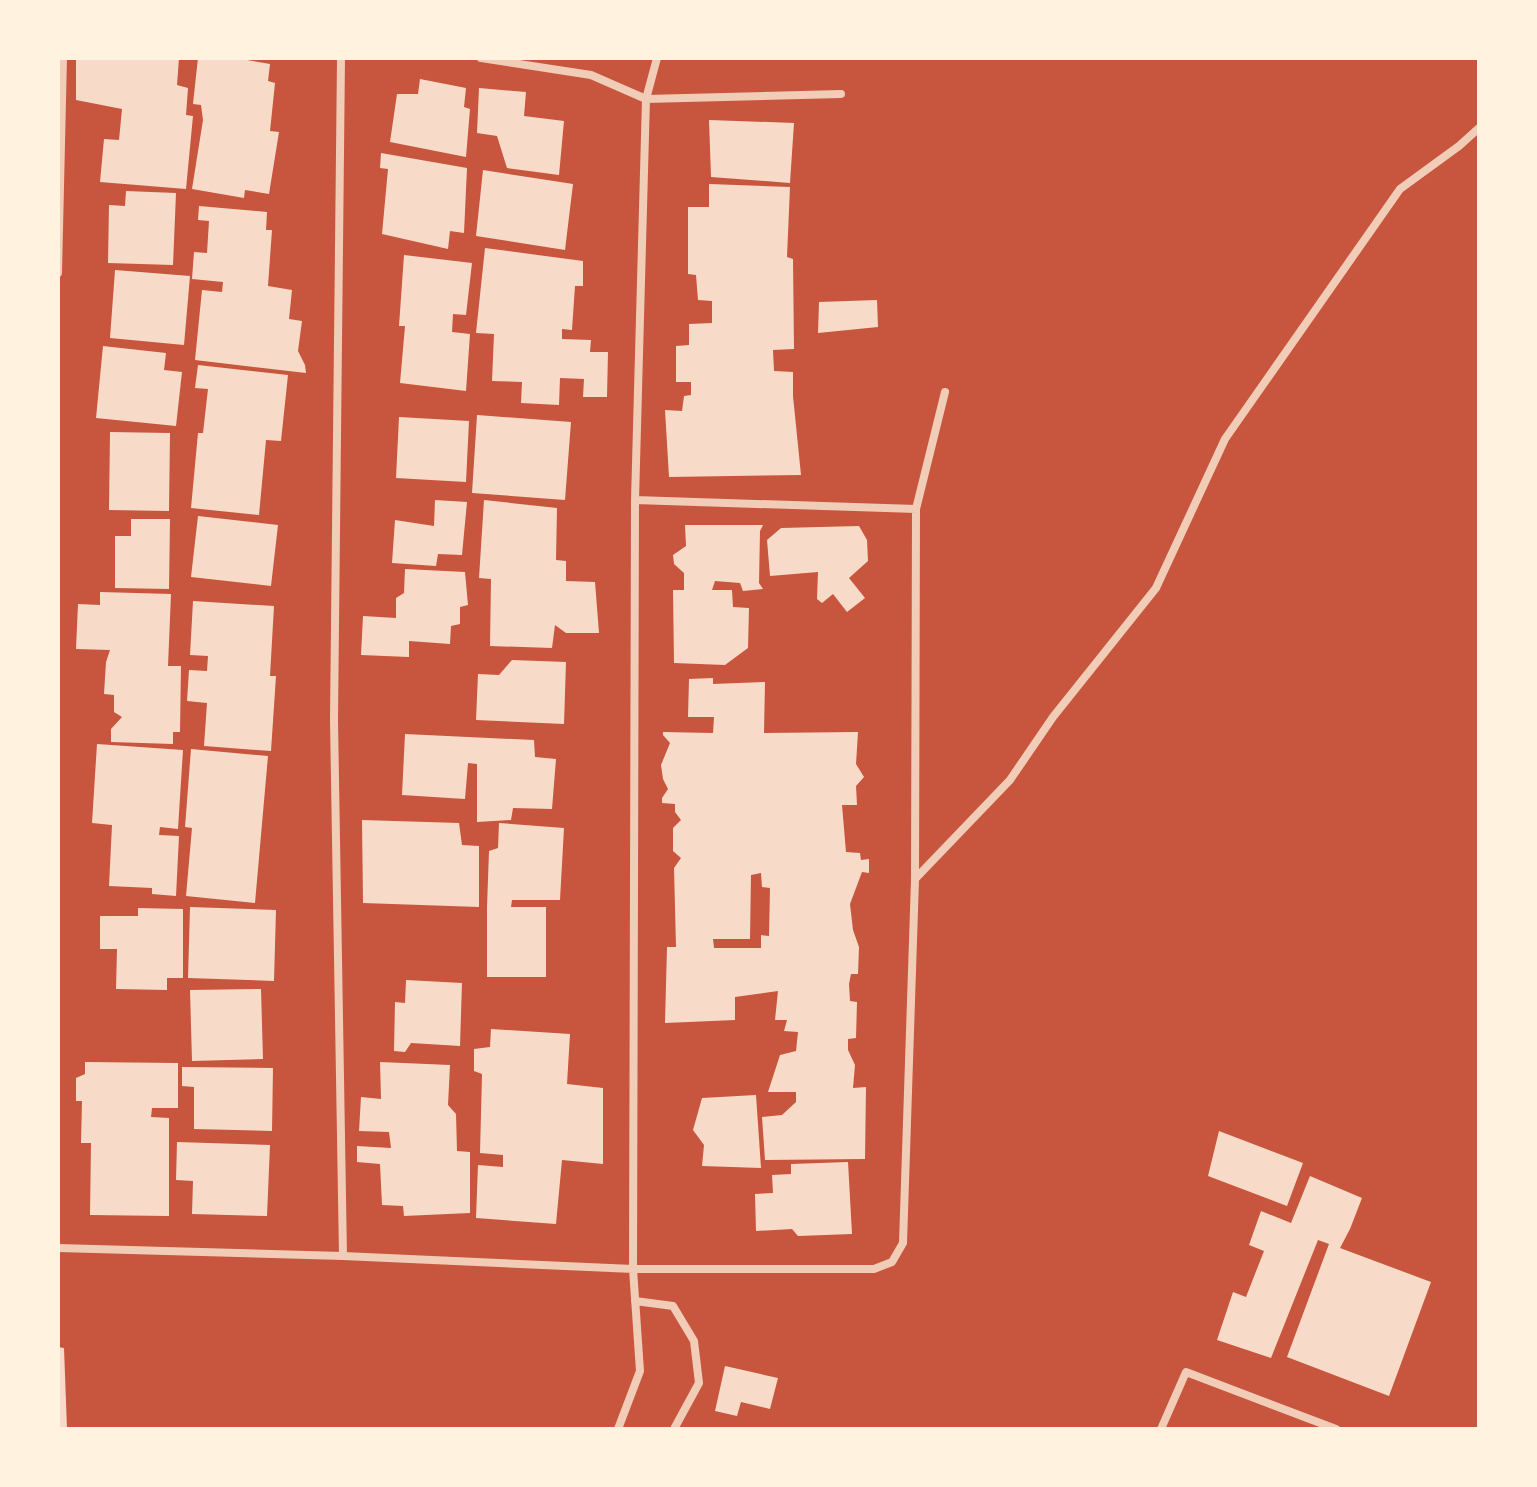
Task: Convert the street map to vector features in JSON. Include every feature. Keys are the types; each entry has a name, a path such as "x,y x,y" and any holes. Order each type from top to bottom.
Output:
{"street":[{"path":"58,273 63,58"},
{"path":"341,58 334,720 343,1256"},
{"path":"481,58 591,75 646,99 841,94"},
{"path":"618,1429 640,1371 633,1269 635,500 646,99 657,58"},
{"path":"915,880 1010,780 1053,717 1156,588 1225,439 1400,189 1479,128"},
{"path":"58,1248 343,1256 633,1269 874,1269 892,1262 903,1243 915,880 916,509 945,392"},
{"path":"635,500 916,509"},
{"path":"635,1301 673,1306 694,1341 699,1383 674,1429"},
{"path":"1161,1429 1186,1372 1336,1429"}],"building":[{"path":"76,58 179,58 177,85 188,88 186,115 193,116 186,189 100,182 104,139 119,140 122,109 76,100"},
{"path":"198,58 235,58 270,64 268,81 275,83 270,131 279,132 269,194 245,190 244,198 192,189 203,120 201,105 193,104"},
{"path":"420,79 466,88 464,107 470,109 466,157 390,142 397,94 418,94"},
{"path":"479,88 526,92 524,116 564,121 559,175 507,168 497,136 477,133"},
{"path":"709,120 794,123 790,183 711,177"},
{"path":"381,153 467,168 464,233 450,231 448,249 382,234 388,169 380,168"},
{"path":"483,170 573,184 565,250 476,236"},
{"path":"709,184 790,187 787,257 793,259 794,349 773,350 774,371 793,372 801,475 669,477 665,410 682,411 684,396 691,395 691,382 676,382 676,346 689,345 689,324 712,323 712,301 698,300 696,275 688,274 688,207 709,207"},
{"path":"126,191 176,193 173,265 108,263 109,205 125,206"},
{"path":"199,206 267,212 266,230 272,230 268,286 292,290 289,319 302,321 298,351 306,373 195,360 202,290 222,292 223,282 192,279 194,252 207,253 209,221 198,220"},
{"path":"485,248 583,261 583,286 575,286 572,330 562,329 562,339 591,340 590,352 608,352 607,397 583,397 584,379 560,378 559,405 521,403 522,382 492,381 494,334 476,333"},
{"path":"404,255 472,263 466,315 453,314 452,332 470,334 466,391 400,383 405,326 399,326"},
{"path":"115,270 190,276 184,345 110,338"},
{"path":"877,300 878,327 818,333 819,302"},
{"path":"103,346 166,353 164,370 182,372 176,426 96,418"},
{"path":"198,365 288,375 281,441 266,440 259,515 191,508 198,433 203,433 208,389 195,388"},
{"path":"477,415 571,422 565,500 472,493"},
{"path":"399,417 469,421 466,482 396,478"},
{"path":"110,432 170,433 169,511 109,510"},
{"path":"435,500 467,502 462,555 438,554 436,566 392,563 395,520 434,526"},
{"path":"484,500 557,508 556,560 566,561 566,581 595,582 599,633 566,633 555,625 552,648 490,646 491,579 479,578"},
{"path":"198,516 278,525 271,586 191,577"},
{"path":"131,519 170,519 169,589 115,588 115,536 131,536"},
{"path":"685,525 763,525 760,531 759,583 763,589 743,591 740,583 715,581 712,590 732,590 733,607 749,608 748,648 725,665 674,663 673,590 684,590 684,573 674,564 673,555 686,546"},
{"path":"859,526 867,540 868,561 849,578 865,598 847,612 833,594 822,603 817,599 818,572 770,576 767,540 781,528"},
{"path":"405,569 465,572 468,605 460,607 460,624 451,626 450,644 409,641 409,657 361,655 363,616 396,618 396,598 404,593"},
{"path":"100,592 171,594 168,666 181,666 180,732 173,732 173,744 111,742 111,729 122,717 114,712 114,695 104,694 110,650 76,649 78,604 100,605"},
{"path":"193,601 274,606 270,676 276,676 271,751 204,746 207,703 187,701 189,670 207,671 208,656 190,655"},
{"path":"512,660 566,662 564,724 476,720 478,674 499,675"},
{"path":"713,678 713,684 765,682 764,733 858,732 856,764 864,777 856,786 857,805 842,805 846,852 860,853 861,860 869,859 869,873 862,872 850,904 859,947 858,974 851,974 849,984 850,1001 857,1002 856,1038 848,1039 848,1050 855,1065 853,1088 866,1087 865,1159 765,1160 762,1117 782,1115 796,1102 796,1092 768,1092 780,1055 796,1051 798,1032 784,1031 787,1020 775,1020 778,991 735,997 735,1020 665,1023 667,947 676,947 674,868 681,858 673,851 673,828 681,820 675,812 675,804 662,803 668,789 661,765 670,743 663,732 713,733 714,717 688,717 689,679","holes":["761,873 762,887 770,888 769,936 761,935 761,948 714,948 713,939 750,939 751,875"]},
{"path":"405,734 534,740 535,757 556,759 552,809 513,808 511,820 477,822 477,764 468,763 465,799 402,795"},
{"path":"97,744 183,750 178,829 160,827 159,835 179,836 176,896 152,894 152,888 109,886 112,825 92,823"},
{"path":"191,749 268,756 255,903 186,896 192,828 185,827"},
{"path":"362,820 459,823 462,845 479,846 479,907 363,903"},
{"path":"499,823 564,828 560,900 512,900 511,907 546,907 546,977 487,977 489,851 498,848"},
{"path":"190,907 276,910 274,981 188,978"},
{"path":"138,908 183,909 183,978 167,978 167,990 116,989 117,949 100,949 100,916 138,916"},
{"path":"406,980 462,983 460,1046 411,1043 405,1052 394,1051 395,1002 405,1003"},
{"path":"261,989 263,1059 192,1061 190,990"},
{"path":"491,1029 570,1034 567,1084 603,1088 603,1164 562,1160 556,1224 476,1218 478,1165 503,1167 503,1155 480,1153 482,1074 474,1071 474,1049 490,1047"},
{"path":"85,1062 178,1063 178,1108 152,1108 151,1117 169,1118 169,1216 90,1215 91,1143 81,1143 82,1101 76,1101 76,1078 85,1074"},
{"path":"380,1062 450,1065 448,1105 456,1114 457,1151 470,1152 470,1213 404,1216 403,1206 382,1205 380,1164 357,1162 357,1146 391,1148 389,1132 359,1131 361,1097 381,1099"},
{"path":"182,1067 273,1068 272,1131 194,1129 194,1087 182,1086"},
{"path":"756,1095 761,1168 702,1166 704,1145 693,1130 702,1098"},
{"path":"1219,1131 1303,1163 1287,1206 1208,1176"},
{"path":"177,1142 270,1145 267,1216 192,1214 193,1181 176,1180"},
{"path":"848,1162 852,1234 798,1236 792,1229 756,1231 755,1194 773,1193 772,1175 791,1174 791,1164"},
{"path":"1310,1176 1362,1198 1340,1248 1431,1282 1389,1396 1287,1357 1329,1244 1318,1240 1271,1358 1217,1340 1233,1292 1246,1297 1264,1251 1249,1245 1261,1211 1291,1223"},
{"path":"58,1347 64,1348 67,1429 58,1429"},
{"path":"725,1366 778,1378 770,1409 741,1402 737,1416 715,1411"}]}
